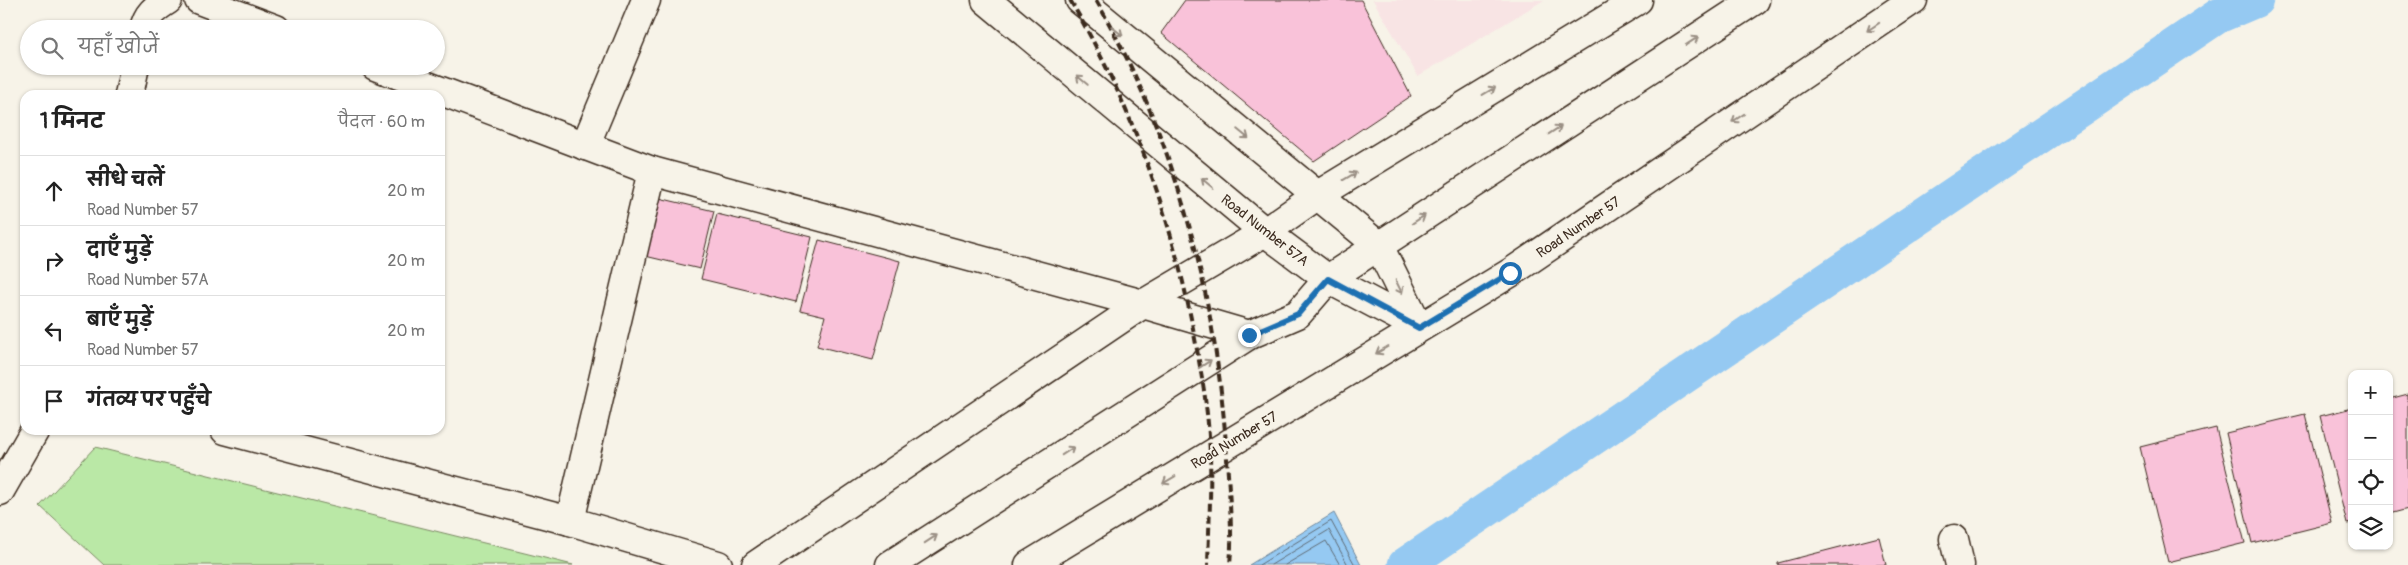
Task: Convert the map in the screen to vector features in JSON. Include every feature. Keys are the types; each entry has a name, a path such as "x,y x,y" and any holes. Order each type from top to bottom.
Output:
{"street":[{"path":"146,20 157,7 168,0"},
{"path":"199,0 252,20"},
{"path":"585,146 646,0"},
{"name":"Road Number 57A","path":"986,0 1265,232 1328,279 1419,328"},
{"path":"1080,0 1378,246 1419,328"},
{"path":"756,565 1143,304 1265,232 1318,195 1638,0"},
{"path":"890,565 1249,335 1298,314 1328,279 1755,0"},
{"name":"Road Number 57","path":"1029,565 1510,273 1913,0"},
{"path":"129,90 133,75"},
{"path":"399,75 438,90"},
{"path":"445,93 652,170 1143,304 1249,335"},
{"path":"570,521 652,170"},
{"path":"0,490 32,435"},
{"path":"244,435 570,521 718,565"}],"shaded area":[{"path":"1373,0 1544,0 1418,76"}],"green space":[{"path":"95,447 573,565 104,565 40,506"}],"water":[{"path":"1334,513 1361,565 1249,565"}],"building":[{"path":"1185,0 1361,0 1411,96 1314,161 1161,33"},
{"path":"659,198 714,211 700,269 645,256"},
{"path":"717,214 812,237 796,302 701,279"},
{"path":"819,240 900,261 873,360 817,346 825,316 800,310"},
{"path":"2408,394 2408,509 2393,513 2393,415 2393,398"},
{"path":"2348,409 2348,524 2347,524 2320,416"},
{"path":"2305,414 2332,523 2252,543 2226,433"},
{"path":"2216,428 2245,543 2168,562 2140,447"},
{"path":"1879,537 1886,565 1778,565 1778,563"}],"waterway":[{"path":"1405,565 2218,16 2256,0"}],"railway":[{"path":"1070,0 1113,81 1148,164 1175,251 1186,295 1202,375 1208,424 1210,452 1208,565"},
{"path":"1096,0 1124,54 1149,109 1170,165 1188,222 1203,280 1214,339 1222,399 1230,512 1230,565"}],"route":[{"path":"1249,335 1298,314 1328,279 1419,328 1510,273"}]}
